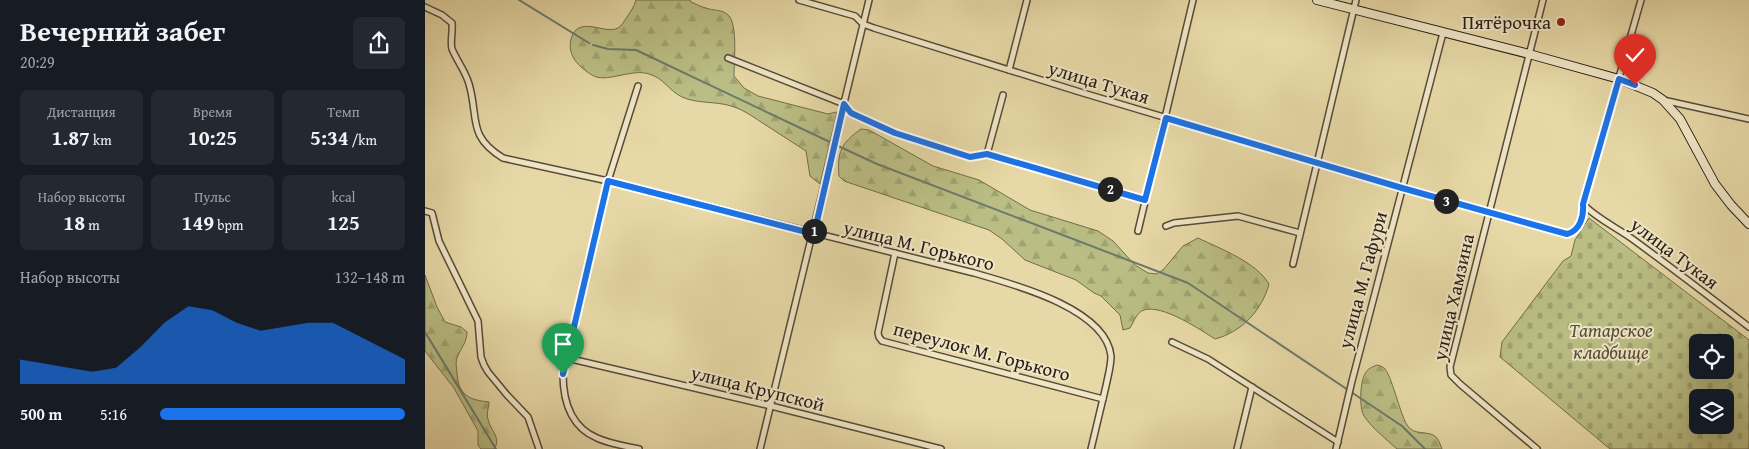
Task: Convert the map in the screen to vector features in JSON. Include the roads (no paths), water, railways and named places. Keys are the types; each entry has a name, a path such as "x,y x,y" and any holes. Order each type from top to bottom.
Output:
{"street":[{"name":"улица Тукая","path":"799,0 855,16 863,24 1166,118 1488,213 1567,234 1577,229 1584,212 1583,204"},
{"path":"760,449 814,234 869,0"},
{"path":"1009,70 1027,0"},
{"path":"1137,231 1166,118 1193,0"},
{"path":"1317,0 1529,54 1619,79 1653,93 1663,100 1680,119 1715,184 1749,224"},
{"path":"1293,264 1356,0"},
{"name":"улица Хамзина","path":"1537,449 1451,375 1450,368 1543,0"},
{"path":"1583,204 1641,0"},
{"name":"улица М. Горького","path":"425,7 442,14 452,23 452,49 468,82 478,132 489,148 503,158 608,181 1011,283 1051,298 1093,325 1103,335 1109,346 1111,363 1103,399"},
{"name":"улица М. Гафури","path":"1336,449 1352,380 1443,33"},
{"path":"728,58 844,104 851,113 895,133 970,157 987,154 1145,200"},
{"path":"637,86 608,181 563,374 563,392 571,416 579,426 597,439 639,449"},
{"path":"987,154 1003,95"},
{"path":"1663,100 1749,119"},
{"name":"улица Тукая","path":"1583,204 1591,212 1630,237 1749,327"},
{"path":"425,211 433,213 439,241 478,321 481,357 484,364 488,372 507,395 528,417 539,449"},
{"path":"1166,226 1174,223 1237,216 1301,233"},
{"name":"переулок М. Горького","path":"895,254 878,334 882,341 1103,399"},
{"path":"1172,342 1208,359 1338,442"},
{"name":"улица Крупской","path":"567,358 771,406 913,446 941,449"},
{"path":"1237,449 1252,387"},
{"path":"1091,449 1103,399"}],"waterway":[{"path":"519,0 589,43"},
{"path":"593,45 608,49 636,50 832,143"},
{"path":"836,145 877,164 1188,283 1402,426 1425,449"},
{"path":"425,332 496,449"}],"place":[{"name":"Пятёрочка","path":"1561,22"}],"park label":[{"name":"Татарское кладбище","path":"1611,341"}]}
